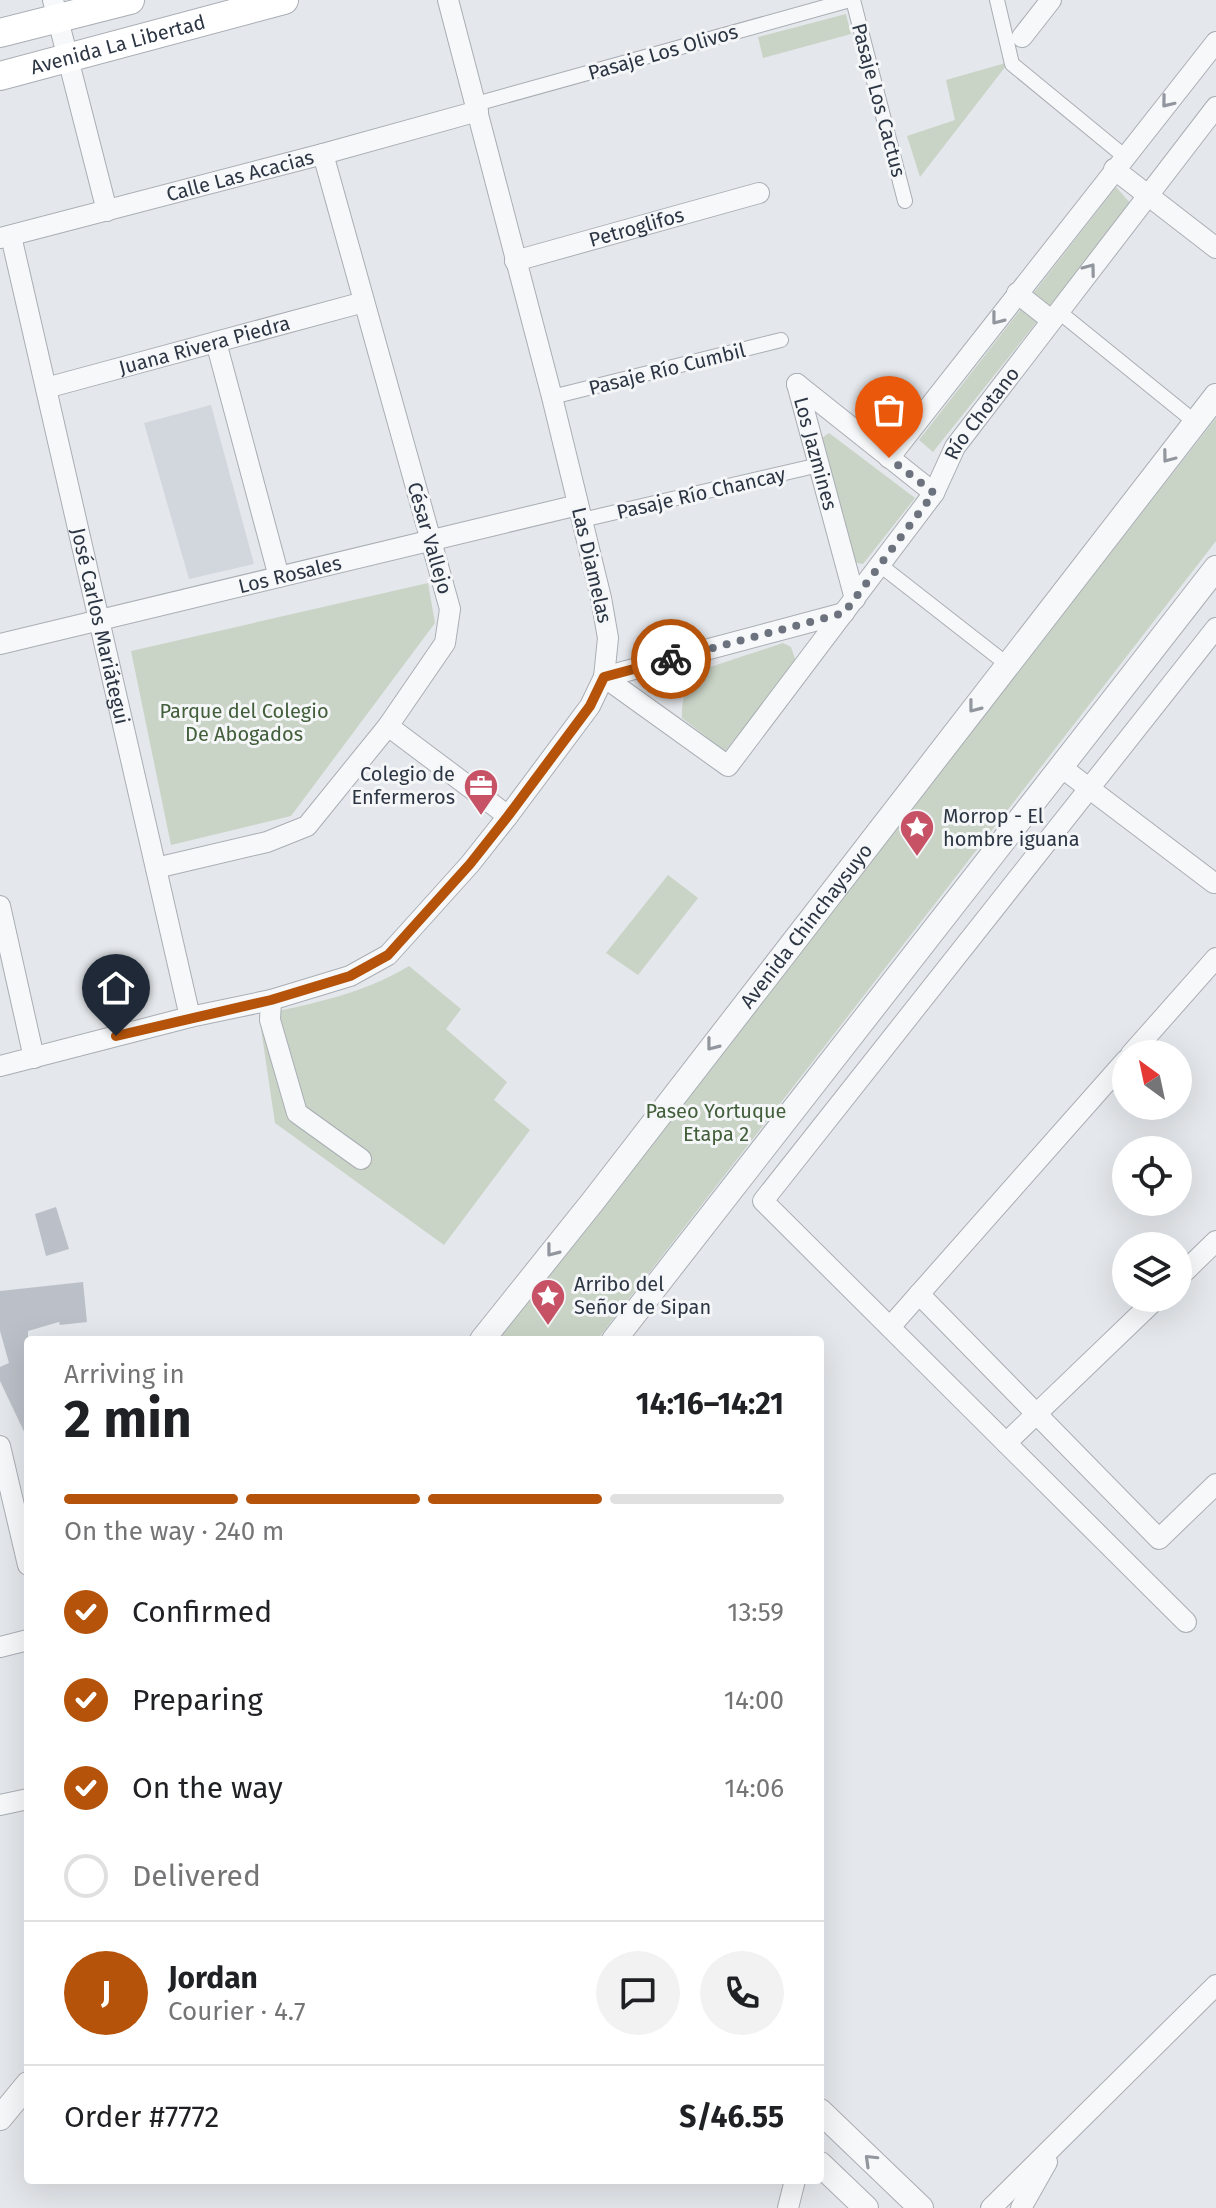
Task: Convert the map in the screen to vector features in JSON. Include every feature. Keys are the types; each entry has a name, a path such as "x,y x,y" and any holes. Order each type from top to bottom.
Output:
{"main road":[{"name":"Avenida La Libertad","path":"0,33 55,9 130,0"},
{"name":"Avenida La Libertad","path":"0,76 284,0"}],"street":[{"name":"Las Diamelas","path":"0,1066 190,1017 271,1000 350,976 388,955 470,864 508,816 590,706 604,677 608,638 580,513 448,0"},
{"name":"Pasaje Los Olivos","path":"477,108 851,0"},
{"name":"Pasaje Los Cactus","path":"851,0 905,201"},
{"path":"997,0 1012,64 1119,162 1146,194 1216,248"},
{"path":"1022,37 1051,0"},
{"path":"55,9 107,211"},
{"path":"889,458 1216,42"},
{"name":"Río Chotano","path":"604,677 728,766 934,493 955,447 1146,194 1216,107"},
{"name":"Calle Las Acacias","path":"5,237 323,154 477,108"},
{"name":"César Vallejo","path":"156,868 267,842 307,826 388,726 445,643 450,609 323,154"},
{"name":"Petroglifos","path":"515,261 759,193"},
{"name":"José Carlos Mariátegui","path":"5,237 46,388 190,1017"},
{"path":"1017,293 1055,315 1195,422"},
{"name":"Juana Rivera Piedra","path":"46,388 364,302"},
{"name":"Pasaje Río Cumbil","path":"552,397 781,340"},
{"path":"216,342 279,577"},
{"name":"Los Jazmines","path":"850,606 819,465 797,384 934,493"},
{"name":"Avenida Chinchaysuyo","path":"485,1336 594,1200 1216,396"},
{"name":"Pasaje Río Chancay","path":"580,513 819,465"},
{"name":"Los Rosales","path":"0,644 430,540 580,513"},
{"path":"880,565 1008,665"},
{"path":"617,1336 1216,568"},
{"path":"604,677 850,606"},
{"path":"1186,1622 763,1201 1216,628"},
{"path":"388,726 508,816"},
{"path":"1061,767 1215,884"},
{"path":"0,906 34,1058"},
{"path":"1143,1040 1216,958"},
{"path":"271,1000 270,1020 297,1113 361,1159"},
{"path":"890,1327 1112,1076"},
{"path":"1192,1264 1216,1241"},
{"path":"919,1294 1159,1539 1216,1484"},
{"path":"1006,1443 1143,1312"},
{"path":"0,1446 24,1548"},
{"path":"0,1647 24,1641"},
{"path":"0,1805 24,1800"},
{"path":"991,2208 1216,1985"},
{"path":"0,2118 24,2089"},
{"path":"824,2115 921,2208"},
{"path":"1021,2208 1061,2138"},
{"path":"824,2168 866,2208"},
{"path":"788,2208 794,2184"}],"shaded area":[{"path":"211,405 254,564 189,579 144,423"}],"green space":[{"path":"846,14 851,34 763,58 758,37"},
{"path":"1009,62 920,177 907,136 955,120 946,80"},
{"path":"1116,187 1131,204 933,452 919,440"},
{"name":"Paseo Yortuque Etapa 2","path":"1216,418 1216,541 600,1336 499,1336"},
{"path":"829,433 915,498 863,564 851,562 819,440"},
{"name":"Parque del Colegio De Abogados","path":"428,583 435,623 291,816 171,845 131,651"},
{"path":"783,643 791,647 796,662 725,751 682,718 685,694 695,672"},
{"path":"668,875 698,898 638,975 606,953"},
{"path":"409,966 461,1009 446,1029 507,1082 494,1100 530,1130 444,1245 275,1123 259,1015 355,991"}],"building":[{"path":"56,1207 69,1249 46,1256 35,1214"},
{"path":"83,1282 87,1322 60,1325 59,1322 28,1331 28,1336 24,1336 24,1432 0,1381 0,1367 9,1363 0,1331 0,1291"}],"way so far":[{"path":"671,659 844,613 934,493 889,458"}],"place":[{"name":"Colegio de Enfermeros","path":"481,817"},
{"name":"Morrop - El hombre iguana","path":"917,858"},
{"name":"Arribo del Señor de Sipan","path":"548,1327"}],"route":[{"path":"116,1036 271,1000 350,976 388,955 470,864 508,816 590,706 604,677 671,659"}]}
